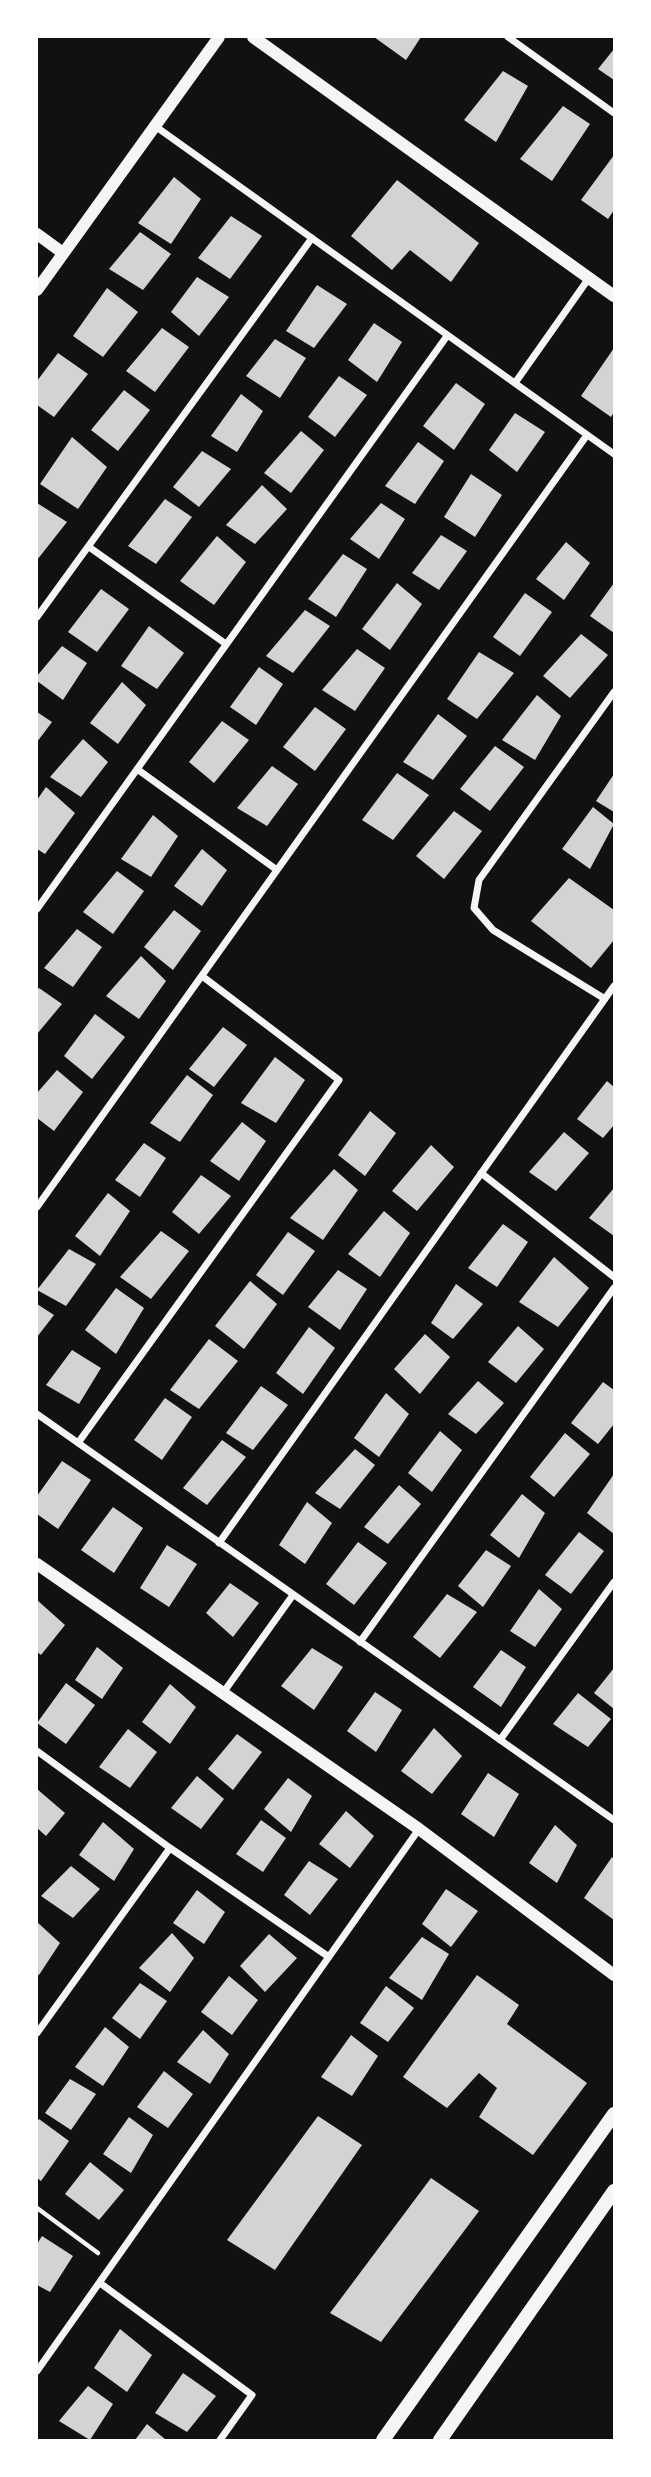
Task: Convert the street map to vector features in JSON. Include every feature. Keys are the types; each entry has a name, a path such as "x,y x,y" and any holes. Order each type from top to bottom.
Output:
{"main road":[{"path":"383,2440 614,2115"},
{"path":"440,2440 614,2191"}],"street":[{"path":"37,290 219,37"},
{"path":"253,37 614,296"},
{"path":"508,37 614,113"},
{"path":"155,126 614,454"},
{"path":"37,233 63,253"},
{"path":"37,617 313,238"},
{"path":"515,383 589,278"},
{"path":"37,909 447,336"},
{"path":"37,1207 587,435"},
{"path":"89,547 226,645"},
{"path":"605,999 493,930 474,908 479,880 614,692"},
{"path":"137,769 277,870"},
{"path":"78,1443 339,1080 202,976"},
{"path":"219,1543 614,986"},
{"path":"481,1173 614,1277"},
{"path":"360,1642 614,1288"},
{"path":"37,1414 614,1820"},
{"path":"37,1563 419,1829 614,1975"},
{"path":"500,1740 614,1583"},
{"path":"223,1693 293,1595"},
{"path":"37,1751 170,1848 329,1957"},
{"path":"37,2371 419,1829"},
{"path":"37,2033 170,1848"},
{"path":"100,2283 252,2395 220,2440"}],"path":[{"path":"37,2208 113,2263"}],"building":[{"path":"374,37 421,37 406,60"},
{"path":"614,49 614,80 598,69"},
{"path":"503,71 528,86 496,142 464,120"},
{"path":"563,106 590,124 552,181 520,159"},
{"path":"614,155 614,210 608,219 581,200"},
{"path":"174,177 201,199 171,244 138,223"},
{"path":"397,180 479,243 451,282 410,250 392,270 351,236"},
{"path":"231,216 262,236 230,279 198,258"},
{"path":"140,232 171,254 143,290 109,269"},
{"path":"197,277 229,297 199,336 171,312"},
{"path":"317,285 347,304 314,348 286,331"},
{"path":"107,288 138,312 103,357 73,336"},
{"path":"374,323 402,342 377,382 348,360"},
{"path":"162,328 189,347 155,392 126,371"},
{"path":"275,339 306,358 280,398 246,376"},
{"path":"614,348 614,412 611,417 581,396"},
{"path":"58,353 88,374 54,417 37,405 37,381"},
{"path":"339,376 367,395 335,437 308,417"},
{"path":"456,383 485,404 454,450 423,426"},
{"path":"124,390 150,410 118,451 91,430"},
{"path":"241,394 263,411 237,452 211,436"},
{"path":"515,413 545,432 517,472 489,450"},
{"path":"301,431 324,450 291,493 264,473"},
{"path":"72,437 107,467 78,509 40,484"},
{"path":"418,442 444,461 415,504 385,486"},
{"path":"202,451 231,469 199,507 173,487"},
{"path":"471,474 502,495 475,537 444,517"},
{"path":"262,485 287,509 255,544 226,525"},
{"path":"165,499 192,517 156,564 128,546"},
{"path":"37,503 67,522 37,560"},
{"path":"381,503 405,519 379,559 350,539"},
{"path":"441,535 467,551 439,590 412,573"},
{"path":"217,536 246,562 214,605 180,581"},
{"path":"566,542 590,563 564,600 536,579"},
{"path":"343,554 367,569 336,617 308,599"},
{"path":"397,583 422,604 390,650 362,629"},
{"path":"614,583 614,633 590,616"},
{"path":"101,589 129,609 97,652 68,632"},
{"path":"525,593 552,612 520,656 493,637"},
{"path":"305,610 330,626 293,673 266,656"},
{"path":"149,626 184,653 157,689 121,666"},
{"path":"581,634 608,655 570,698 543,676"},
{"path":"62,646 87,663 63,700 37,681 37,676"},
{"path":"357,649 385,668 355,711 322,690"},
{"path":"479,652 514,673 477,719 447,699"},
{"path":"259,667 283,684 256,725 230,707"},
{"path":"122,682 146,705 118,744 90,723"},
{"path":"537,695 561,716 535,760 502,740"},
{"path":"315,707 346,729 315,771 283,747"},
{"path":"37,712 52,722 37,742"},
{"path":"438,714 467,736 433,780 403,762"},
{"path":"222,721 249,740 214,783 189,762"},
{"path":"83,739 108,762 81,797 50,777"},
{"path":"495,746 524,767 490,811 460,789"},
{"path":"272,766 298,784 267,826 237,808"},
{"path":"397,773 429,795 393,840 362,820"},
{"path":"614,774 614,812 596,801"},
{"path":"46,787 75,813 45,854 37,849 37,800"},
{"path":"593,807 614,824 590,869 562,849"},
{"path":"454,811 482,831 444,879 416,856"},
{"path":"153,815 178,836 151,877 121,859"},
{"path":"202,849 227,870 202,906 174,886"},
{"path":"117,871 144,891 113,934 83,912"},
{"path":"569,878 614,910 614,940 591,968 531,921"},
{"path":"174,910 201,931 173,970 144,947"},
{"path":"77,929 102,947 73,987 44,968"},
{"path":"141,956 166,981 139,1019 106,996"},
{"path":"39,988 62,1004 37,1034 37,990"},
{"path":"95,1014 125,1037 92,1079 64,1056"},
{"path":"223,1027 247,1045 214,1087 189,1069"},
{"path":"275,1057 305,1080 276,1123 241,1103"},
{"path":"57,1070 83,1092 54,1131 37,1118 37,1093"},
{"path":"187,1075 213,1095 180,1142 150,1123"},
{"path":"607,1081 614,1087 614,1125 603,1138 577,1119"},
{"path":"370,1111 396,1133 365,1176 338,1155"},
{"path":"242,1122 266,1141 239,1181 210,1161"},
{"path":"564,1132 589,1153 556,1191 529,1172"},
{"path":"144,1143 166,1158 140,1197 115,1180"},
{"path":"431,1145 454,1167 417,1211 392,1191"},
{"path":"334,1169 358,1190 323,1240 290,1218"},
{"path":"201,1175 231,1196 199,1234 172,1212"},
{"path":"614,1188 614,1236 589,1218"},
{"path":"108,1193 130,1211 100,1256 75,1236"},
{"path":"384,1211 410,1233 380,1277 348,1254"},
{"path":"503,1224 528,1242 497,1287 468,1268"},
{"path":"161,1231 189,1251 151,1299 120,1277"},
{"path":"288,1232 315,1251 283,1295 256,1275"},
{"path":"69,1249 96,1264 66,1306 37,1290"},
{"path":"554,1257 589,1288 558,1327 519,1302"},
{"path":"338,1270 367,1289 340,1330 308,1307"},
{"path":"250,1281 277,1304 244,1349 215,1326"},
{"path":"456,1284 483,1304 453,1339 431,1323"},
{"path":"116,1288 144,1308 116,1354 85,1330"},
{"path":"37,1304 54,1315 37,1337"},
{"path":"518,1326 544,1349 516,1383 488,1362"},
{"path":"309,1327 335,1348 303,1394 276,1373"},
{"path":"425,1334 450,1357 420,1394 394,1369"},
{"path":"209,1339 238,1361 199,1409 170,1390"},
{"path":"72,1350 101,1368 79,1404 46,1385"},
{"path":"478,1381 504,1403 476,1434 448,1414"},
{"path":"603,1382 614,1390 614,1424 598,1444 571,1423"},
{"path":"261,1386 288,1405 253,1450 226,1433"},
{"path":"386,1393 409,1414 379,1457 354,1438"},
{"path":"165,1398 192,1417 162,1460 134,1440"},
{"path":"440,1431 462,1450 432,1492 408,1473"},
{"path":"565,1433 590,1454 554,1497 530,1477"},
{"path":"222,1440 246,1457 207,1505 183,1488"},
{"path":"355,1449 375,1465 340,1509 315,1493"},
{"path":"62,1461 91,1480 58,1529 37,1514 37,1496"},
{"path":"614,1474 614,1534 587,1513"},
{"path":"399,1485 421,1504 388,1544 364,1527"},
{"path":"522,1494 545,1513 519,1558 490,1535"},
{"path":"307,1502 332,1523 305,1564 279,1545"},
{"path":"113,1507 143,1528 114,1573 81,1550"},
{"path":"579,1532 604,1551 571,1594 545,1575"},
{"path":"358,1542 387,1563 354,1605 326,1584"},
{"path":"167,1545 197,1564 169,1607 140,1588"},
{"path":"486,1550 511,1566 483,1607 458,1586"},
{"path":"230,1583 259,1603 233,1637 206,1613"},
{"path":"539,1589 562,1609 535,1647 510,1631"},
{"path":"447,1594 477,1612 440,1658 413,1637"},
{"path":"37,1600 65,1625 41,1655 37,1652"},
{"path":"97,1647 123,1668 102,1699 75,1680"},
{"path":"312,1648 343,1667 314,1710 281,1686"},
{"path":"501,1650 526,1667 501,1707 473,1687"},
{"path":"614,1668 614,1709 594,1693"},
{"path":"66,1683 95,1705 66,1744 37,1723"},
{"path":"170,1684 196,1707 170,1744 142,1722"},
{"path":"375,1692 402,1710 376,1752 347,1731"},
{"path":"578,1693 611,1719 588,1747 553,1724"},
{"path":"434,1728 462,1756 432,1794 401,1771"},
{"path":"128,1729 157,1752 130,1788 99,1767"},
{"path":"237,1734 262,1752 233,1790 208,1769"},
{"path":"488,1773 519,1794 494,1837 461,1814"},
{"path":"197,1776 224,1799 201,1829 171,1808"},
{"path":"288,1778 312,1796 291,1832 264,1809"},
{"path":"37,1789 65,1813 46,1836 37,1828"},
{"path":"346,1811 374,1836 350,1868 319,1844"},
{"path":"261,1820 286,1838 263,1872 236,1854"},
{"path":"103,1822 134,1849 114,1881 79,1855"},
{"path":"555,1825 577,1845 557,1883 529,1863"},
{"path":"612,1857 614,1859 614,1920 584,1898"},
{"path":"309,1861 338,1879 310,1915 284,1895"},
{"path":"71,1866 100,1889 73,1918 41,1896"},
{"path":"446,1889 478,1911 451,1947 422,1924"},
{"path":"197,1890 225,1912 204,1944 173,1923"},
{"path":"37,1922 60,1943 39,1975 37,1974"},
{"path":"172,1933 194,1958 170,1992 139,1968"},
{"path":"269,1934 297,1958 265,1992 240,1966"},
{"path":"422,1937 449,1954 422,2000 389,1978"},
{"path":"477,1975 519,2005 507,2024 587,2083 533,2155 479,2117 497,2088 479,2073 447,2108 403,2077"},
{"path":"229,1976 258,2000 232,2035 201,2012"},
{"path":"140,1983 167,2001 140,2039 112,2018"},
{"path":"386,1986 414,2008 388,2042 360,2023"},
{"path":"105,2027 129,2047 103,2086 75,2067"},
{"path":"203,2030 229,2054 210,2084 177,2062"},
{"path":"351,2035 378,2056 352,2096 321,2077"},
{"path":"164,2071 193,2094 168,2128 137,2107"},
{"path":"70,2079 96,2094 71,2130 45,2113"},
{"path":"318,2116 362,2145 275,2270 227,2240"},
{"path":"129,2117 153,2135 131,2173 103,2154"},
{"path":"39,2119 69,2141 41,2181 37,2178"},
{"path":"90,2162 124,2190 99,2220 65,2194"},
{"path":"431,2178 479,2211 381,2342 330,2313"},
{"path":"42,2236 73,2256 50,2292 37,2285 37,2244"},
{"path":"120,2329 152,2355 127,2392 94,2368"},
{"path":"183,2373 216,2396 187,2432 155,2413"},
{"path":"88,2386 113,2404 90,2440 59,2421"},
{"path":"147,2424 166,2440 135,2440"}]}
